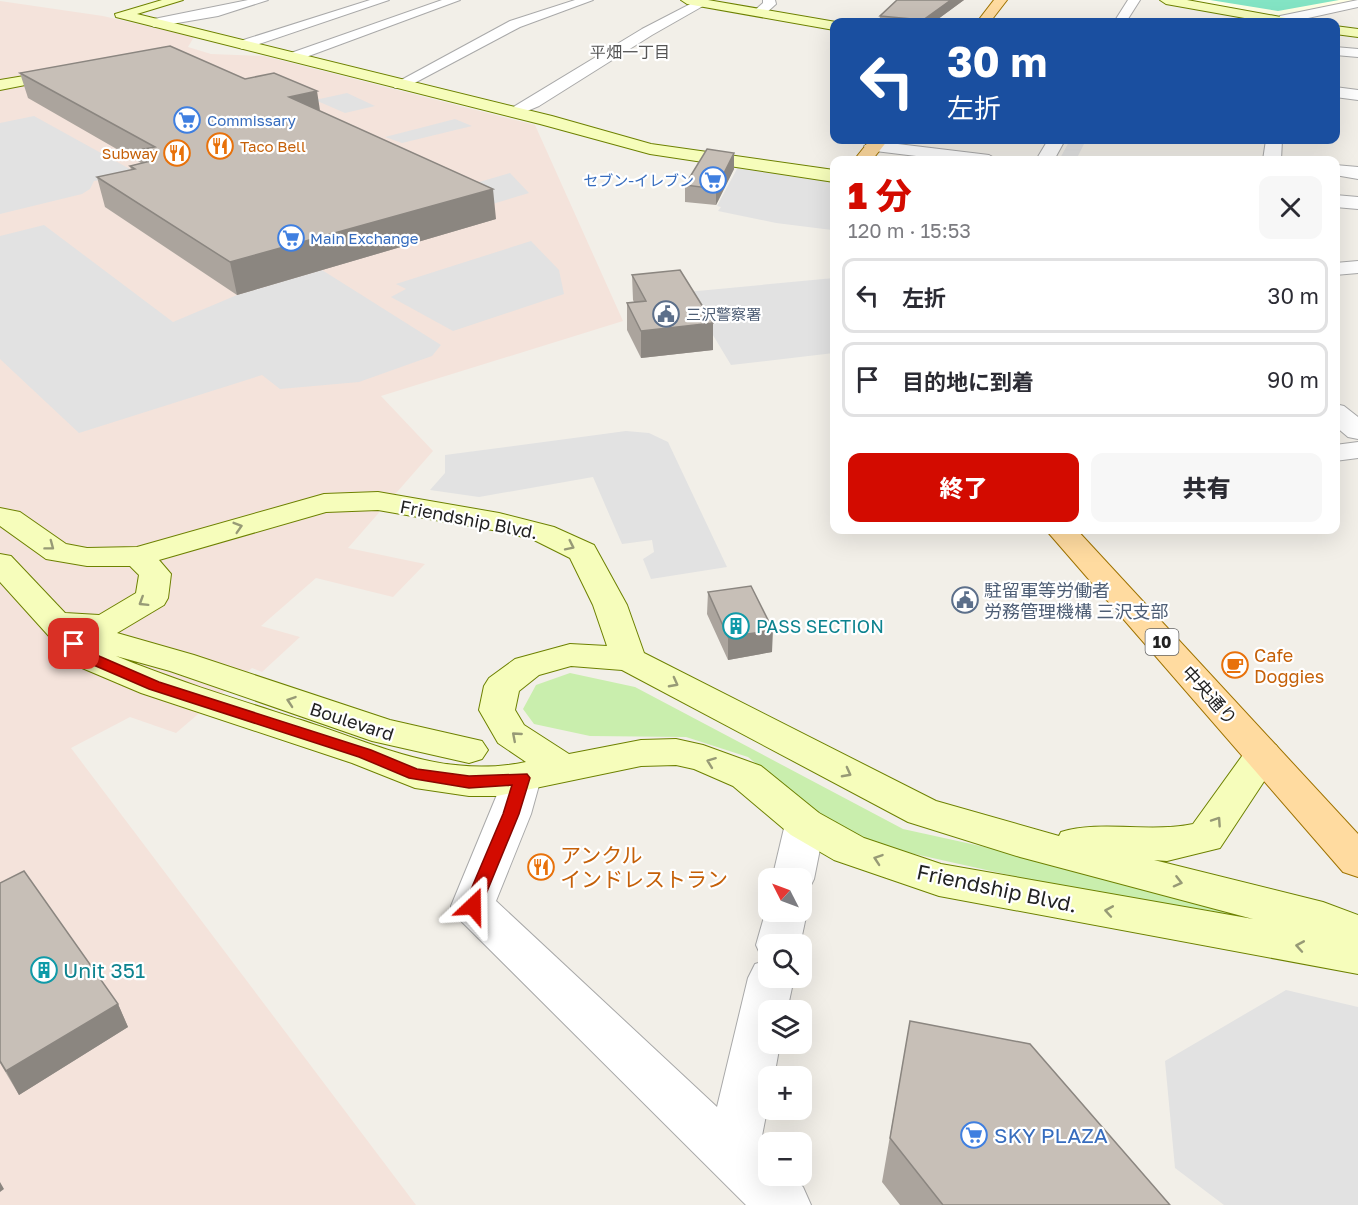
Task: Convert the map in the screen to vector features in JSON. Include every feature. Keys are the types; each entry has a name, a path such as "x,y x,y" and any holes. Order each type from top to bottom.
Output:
{"main road":[{"path":"986,18 1001,0"},
{"name":"中央通り","path":"1065,534 1358,861"}],"street":[{"path":"177,0 121,14 513,112 650,149 830,175"},
{"path":"154,23 218,12 262,0"},
{"path":"222,40 196,49 242,45 383,0"},
{"path":"294,57 454,0"},
{"path":"400,85 514,24 588,0"},
{"path":"687,0 760,11 830,25"},
{"path":"760,11 770,4 769,0"},
{"path":"1123,18 1134,0"},
{"path":"1166,0 1263,18"},
{"path":"513,112 532,104 647,32 704,2"},
{"path":"1288,18 1354,6"},
{"path":"1340,31 1358,33"},
{"path":"1340,51 1358,53"},
{"path":"0,85 77,71"},
{"path":"1340,93 1358,95"},
{"path":"871,149 946,156"},
{"path":"1340,171 1358,173"},
{"path":"1340,201 1358,203"},
{"path":"1340,269 1358,267"},
{"path":"1340,416 1358,431"},
{"path":"1340,452 1358,450"},
{"name":"Friendship Blvd.","path":"0,517 9,518 57,552 87,557 138,556 324,503 378,501 499,522 543,533 583,552 610,605 629,659"},
{"path":"0,563 67,621 104,626 152,598 155,574 138,556"},
{"name":"Friendship Blvd.","path":"67,621 87,657 154,686 354,750 415,774 469,782 543,774 641,753 685,754 747,776 805,824 849,849 939,880 1358,957"},
{"name":"Boulevard","path":"67,621 109,643 182,663 403,737 469,750"},
{"path":"784,1205 473,906 511,814 543,774 511,734 497,710 502,686 527,667 570,655 629,659 922,812 1020,842 1323,920 1358,934"},
{"path":"1020,842 1167,844 1206,837 1263,753"},
{"path":"795,868 805,824"},
{"path":"732,1154 769,988"}],"shaded area":[{"path":"1190,0 1358,0 1279,16"},
{"path":"0,1 103,16 194,37 188,47 211,54 264,56 535,125 623,321 381,396 433,451 348,548 425,564 393,597 316,578 261,626 300,637 262,672 252,668 176,733 130,717 71,748 416,1205 0,1205"},
{"path":"347,93 375,106 345,113 315,100"},
{"path":"34,116 139,174 94,181 90,189 82,194 0,214 0,123"},
{"path":"455,119 472,126 402,143 385,137"},
{"path":"1068,144 1084,144 1078,156 1061,156"},
{"path":"738,167 830,180 830,230 776,223 718,211 721,207 717,206"},
{"path":"510,173 529,193 486,206 452,190"},
{"path":"44,225 173,322 237,295 322,270 441,345 432,356 359,382 280,389 262,375 79,433 0,359 0,236"},
{"path":"531,241 559,270 564,294 453,331 391,297 406,289 396,284"},
{"path":"830,278 830,353 731,365 687,292"},
{"path":"626,431 649,433 668,442 727,567 651,579 643,559 654,552 652,540 622,544 593,477 479,497 430,490 445,473 445,455"},
{"path":"1286,990 1358,1007 1358,1205 1224,1205 1175,1168 1165,1061"}],"green space":[{"path":"1210,0 1339,0 1278,11"},
{"path":"570,673 635,687 903,829 1067,865 1260,913 1261,923 1032,880 883,847 824,818 748,757 686,737 590,736 534,724 523,709 536,685"}],"building":[{"path":"897,0 951,0 926,18 880,16"},
{"path":"170,46 245,79 274,73 317,91 289,97 493,189 230,262 97,177 135,169 130,166 155,160 139,150 155,147 20,73"},
{"path":"707,149 734,153 716,189 685,185"},
{"path":"680,270 713,323 641,331 627,303 646,301 632,275"},
{"path":"751,586 773,630 728,637 708,592"},
{"name":"Unit 351","path":"24,871 118,1004 6,1071 0,1061 0,883"},
{"name":"SKY PLAZA","path":"910,1021 1030,1044 1170,1205 943,1205 890,1138"}],"place":[{"name":"Commissary","path":"187,120"},
{"name":"Taco Bell","path":"220,146"},
{"name":"Subway","path":"177,153"},
{"name":"セブン-イレブン","path":"713,180"},
{"name":"Main Exchange","path":"291,238"},
{"name":"三沢警察署","path":"666,314"},
{"name":"駐留軍等労働者 労務管理機構 三沢支部","path":"965,600"},
{"name":"PASS SECTION","path":"736,626"},
{"name":"Cafe Doggies","path":"1235,665"},
{"name":"アンクル インドレストラン","path":"541,867"},
{"name":"Unit 351","path":"44,970"},
{"name":"SKY PLAZA","path":"974,1135"}],"district":[{"name":"平畑一丁目","path":"630,52"}],"route":[{"path":"74,644 87,657 154,686 212,702 365,754 415,774 469,782 497,782 522,778 511,814 473,906"}]}
